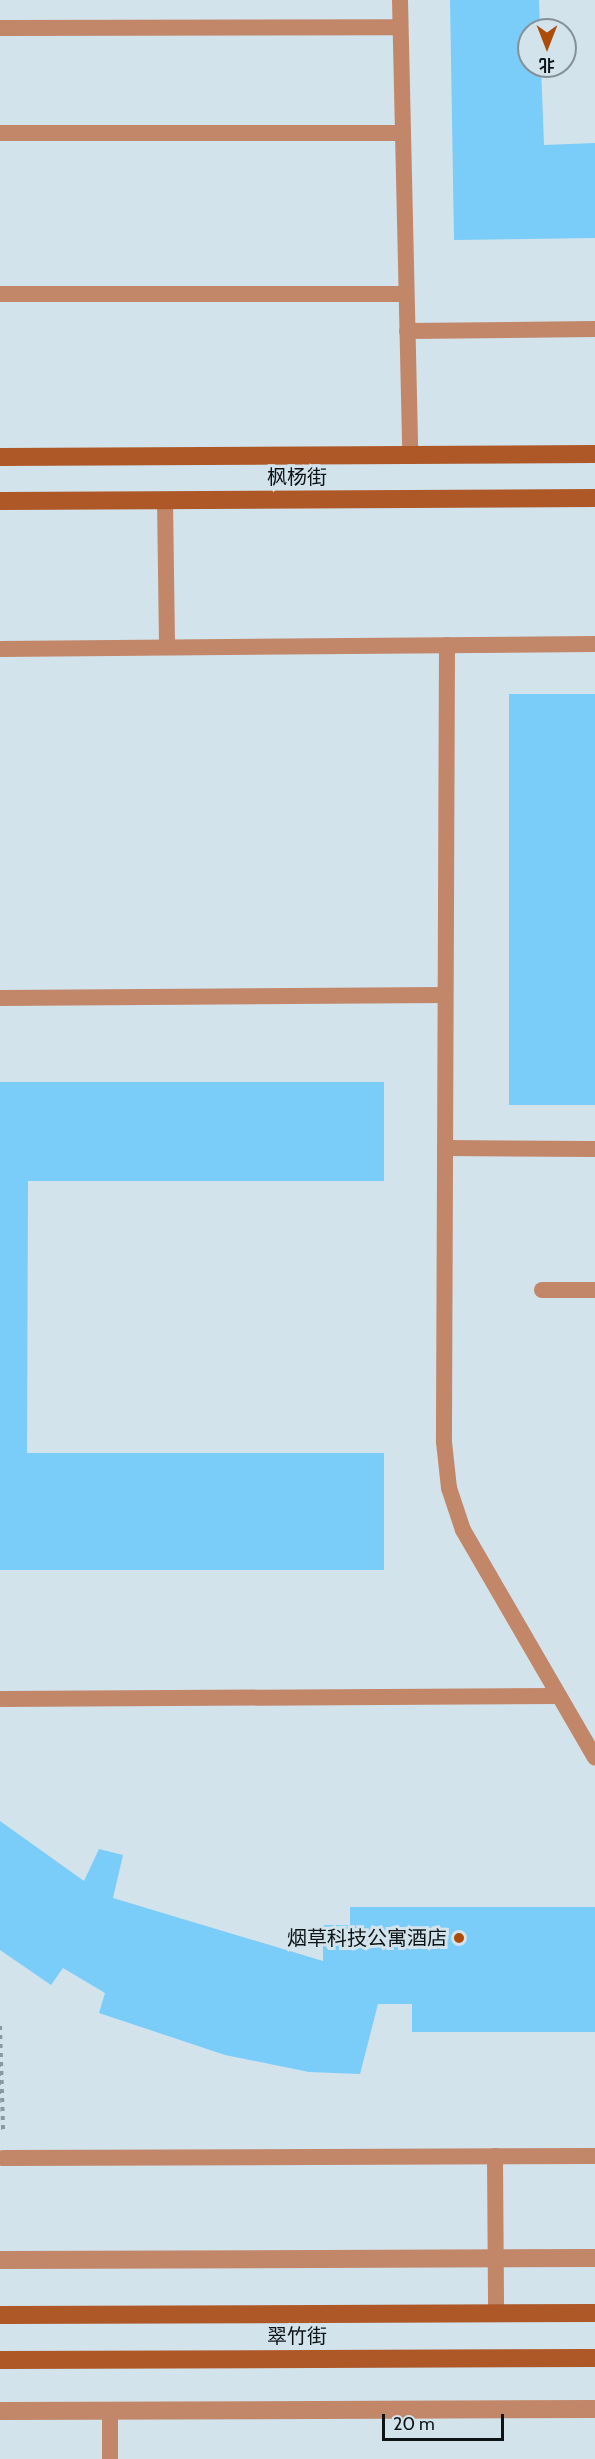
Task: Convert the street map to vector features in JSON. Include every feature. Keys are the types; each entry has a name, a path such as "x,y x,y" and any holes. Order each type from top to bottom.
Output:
{"street":[{"name":"枫杨街","path":"0,457 595,454"},
{"name":"枫杨街","path":"0,501 595,498"},
{"path":"0,2260 595,2258"},
{"name":"翠竹街","path":"0,2315 595,2313"},
{"name":"翠竹街","path":"0,2360 595,2358"},
{"path":"0,2411 595,2409"}],"lane":[{"path":"400,0 410,455"},
{"path":"0,28 400,27"},
{"path":"0,133 403,133"},
{"path":"0,294 406,294"},
{"path":"407,331 595,329"},
{"path":"165,500 166,647"},
{"path":"0,649 595,644"},
{"path":"447,645 444,1442 449,1488 462,1530 595,1758"},
{"path":"0,998 445,995"},
{"path":"445,1148 595,1149"},
{"path":"543,1290 595,1290"},
{"path":"0,1699 559,1696"},
{"path":"495,2156 496,2313"},
{"path":"3,2158 595,2156"},
{"path":"110,2411 110,2459"}],"path":[{"path":"0,2026 3,2158"}],"building":[{"path":"450,0 539,0 540,18 517,18 517,78 541,78 544,145 595,143 595,238 454,240"},
{"path":"509,694 595,694 595,1105 509,1105"},
{"path":"0,1082 384,1082 384,1181 28,1181 27,1453 384,1453 384,1570 0,1570"},
{"name":"烟草科技公寓酒店","path":"0,1821 84,1881 99,1849 123,1855 113,1898 323,1961 323,1925 350,1925 350,1907 595,1907 595,2032 412,2032 412,2004 378,2004 360,2074 309,2072 225,2055 99,2013 105,1993 63,1968 51,1985 0,1950"}],"place":[{"name":"烟草科技公寓酒店","path":"459,1938"}]}
